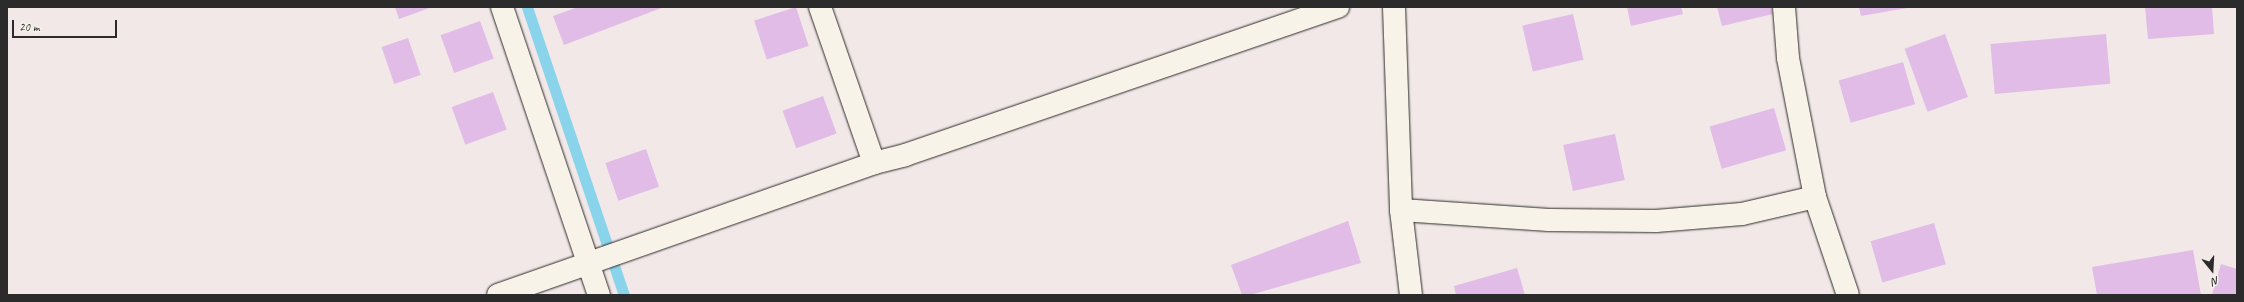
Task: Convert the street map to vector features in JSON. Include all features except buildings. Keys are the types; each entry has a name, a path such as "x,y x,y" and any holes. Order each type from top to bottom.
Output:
{"street":[{"path":"502,7 599,259 598,295"},
{"path":"820,7 839,56 874,163"},
{"path":"498,295 874,163 905,155 1338,7"},
{"path":"1394,7 1401,210 1411,295"},
{"path":"1784,7 1788,58 1815,197 1848,295"},
{"path":"1401,210 1549,220 1656,220 1742,214 1815,197"}],"waterway":[{"path":"527,7 624,295"}]}
